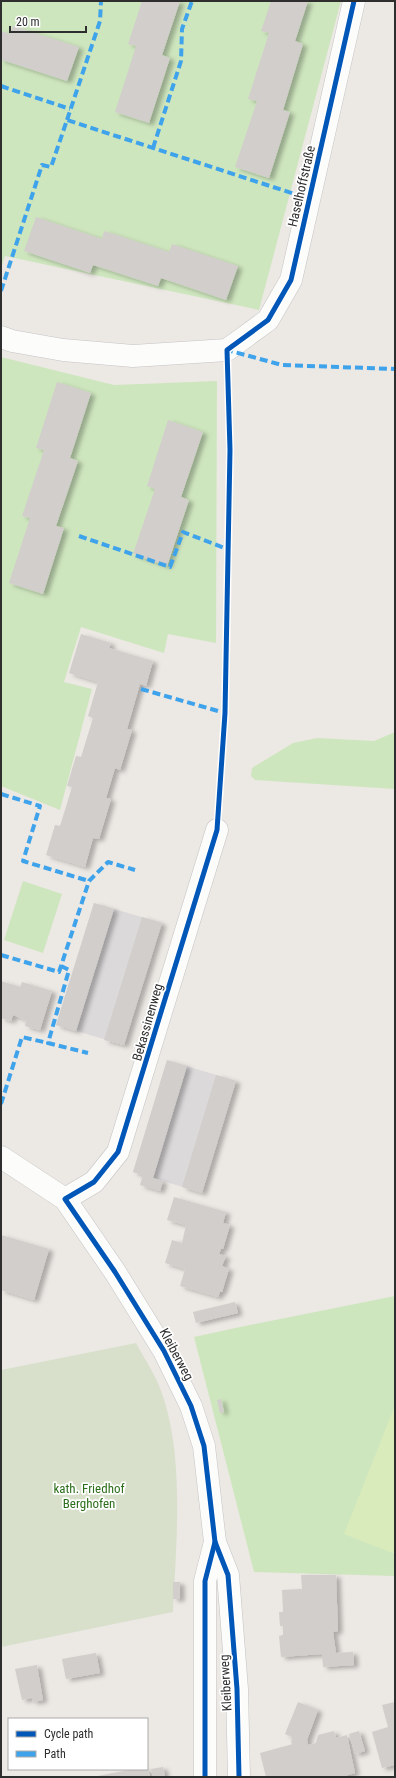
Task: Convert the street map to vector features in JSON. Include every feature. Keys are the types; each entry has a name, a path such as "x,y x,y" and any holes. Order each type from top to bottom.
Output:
{"street":[{"name":"Haselhoffstraße","path":"1,337 12,341 63,350 133,356 227,350 268,320 291,280 354,1"},
{"name":"Bekassinenweg","path":"65,1199 94,1182 118,1152 217,830"},
{"name":"Kleiberweg","path":"1,1157 65,1199 115,1272 164,1351 188,1400 204,1446 215,1542 228,1575 237,1689 239,1777"},
{"name":"Kleiberweg","path":"205,1777 205,1581 215,1542"}],"shaded area":[{"path":"94,903 162,923 124,1045 56,1025"},
{"path":"167,1060 236,1081 202,1193 163,1181 160,1191 140,1185 143,1175 133,1172"}],"green space":[{"path":"1,1 341,1 259,310 5,256 1,268"},
{"path":"1,357 114,385 217,381 216,643 168,634 164,653 81,627 64,682 92,689 60,810 1,786"},
{"path":"395,732 395,789 255,780 251,776 252,768 293,743 317,738 374,741"},
{"path":"23,881 62,894 43,953 4,940"},
{"path":"395,1296 395,1576 254,1572 194,1337"},
{"name":"kath. Friedhof Berghofen","path":"136,1343 158,1383 167,1409 173,1437 176,1466 177,1526 173,1612 1,1647 1,1370"},
{"path":"395,1405 395,1554 344,1534"}],"building":[{"path":"142,1 180,1 162,55 170,58 149,123 115,112 136,46 128,44"},
{"path":"271,1 308,1 295,41 303,44 283,110 290,112 269,178 235,167 257,101 248,99 269,33 261,31"},
{"path":"13,26 79,47 67,81 2,60 1,62 1,31 10,34"},
{"path":"36,217 102,239 104,231 169,252 172,244 238,266 226,300 161,278 158,286 93,265 90,273 24,251"},
{"path":"57,382 91,393 70,458 78,461 56,526 64,528 43,594 9,583 30,518 22,516 44,450 36,448"},
{"path":"168,420 203,432 181,497 189,500 167,566 133,554 155,489 147,486"},
{"path":"81,634 111,643 109,648 153,661 146,686 140,684 127,729 132,730 120,770 115,768 106,798 111,799 99,839 93,838 85,867 46,855 55,825 60,826 72,787 67,786 76,756 81,757 93,718 88,716 98,682 69,673"},
{"path":"94,903 114,909 76,1031 56,1025"},
{"path":"142,917 162,923 124,1045 104,1040"},
{"path":"1,981 20,987 22,982 52,991 40,1030 25,1026 26,1020 13,1015 11,1021 1,1018"},
{"path":"167,1060 187,1066 153,1178 163,1181 160,1191 140,1185 143,1175 133,1172"},
{"path":"216,1075 236,1081 202,1193 182,1187"},
{"path":"174,1197 226,1212 223,1223 230,1225 223,1249 221,1249 219,1254 226,1256 222,1266 229,1269 222,1292 220,1292 218,1297 180,1286 185,1269 165,1263 172,1240 182,1243 186,1225 167,1220"},
{"path":"1,1235 49,1249 34,1300 1,1290"},
{"path":"235,1302 238,1313 196,1323 193,1312"},
{"path":"221,1399 224,1412 220,1413 217,1400"},
{"path":"301,1575 336,1575 338,1631 333,1632 336,1653 353,1652 354,1665 323,1667 322,1654 281,1657 279,1636 283,1635 283,1626 280,1626 279,1612 283,1612 282,1590 302,1589"},
{"path":"173,1582 180,1582 180,1599 173,1599"},
{"path":"96,1653 100,1673 66,1679 62,1659"},
{"path":"37,1665 43,1700 33,1702 32,1698 22,1700 15,1669"},
{"path":"298,1702 318,1710 307,1740 308,1745 316,1743 318,1735 334,1731 336,1738 347,1735 355,1773 341,1777 266,1777 260,1753 293,1744 291,1743 292,1737 285,1734"},
{"path":"395,1702 395,1765 382,1768 372,1732 388,1727 382,1705"},
{"path":"359,1731 365,1751 355,1754 349,1734"},
{"path":"163,1767 165,1777 153,1777 151,1769"},
{"path":"148,1769 150,1777 93,1777 128,1770"}],"marked path":[{"path":"67,120 100,21 101,1"},
{"path":"153,148 181,61 182,29 192,1"},
{"path":"1,86 70,109"},
{"path":"1,291 42,165 51,167 67,120 310,199"},
{"path":"227,352 227,350 282,365 395,369"},
{"path":"79,536 170,567 183,532 227,549"},
{"path":"141,689 225,713"},
{"path":"1,794 40,806 23,861 89,881"},
{"path":"1,955 59,972 89,881 108,862 135,870"},
{"path":"61,966 69,970 48,1043 88,1053"},
{"path":"1,1104 22,1037 48,1043"}],"cycle path":[{"path":"239,1777 237,1689 228,1575 215,1542 204,1446 191,1406 164,1351 115,1272 65,1199 94,1182 118,1152 217,830 225,713 230,450 227,350 268,320 291,280 354,1"},
{"path":"205,1777 205,1581 215,1542"}]}
